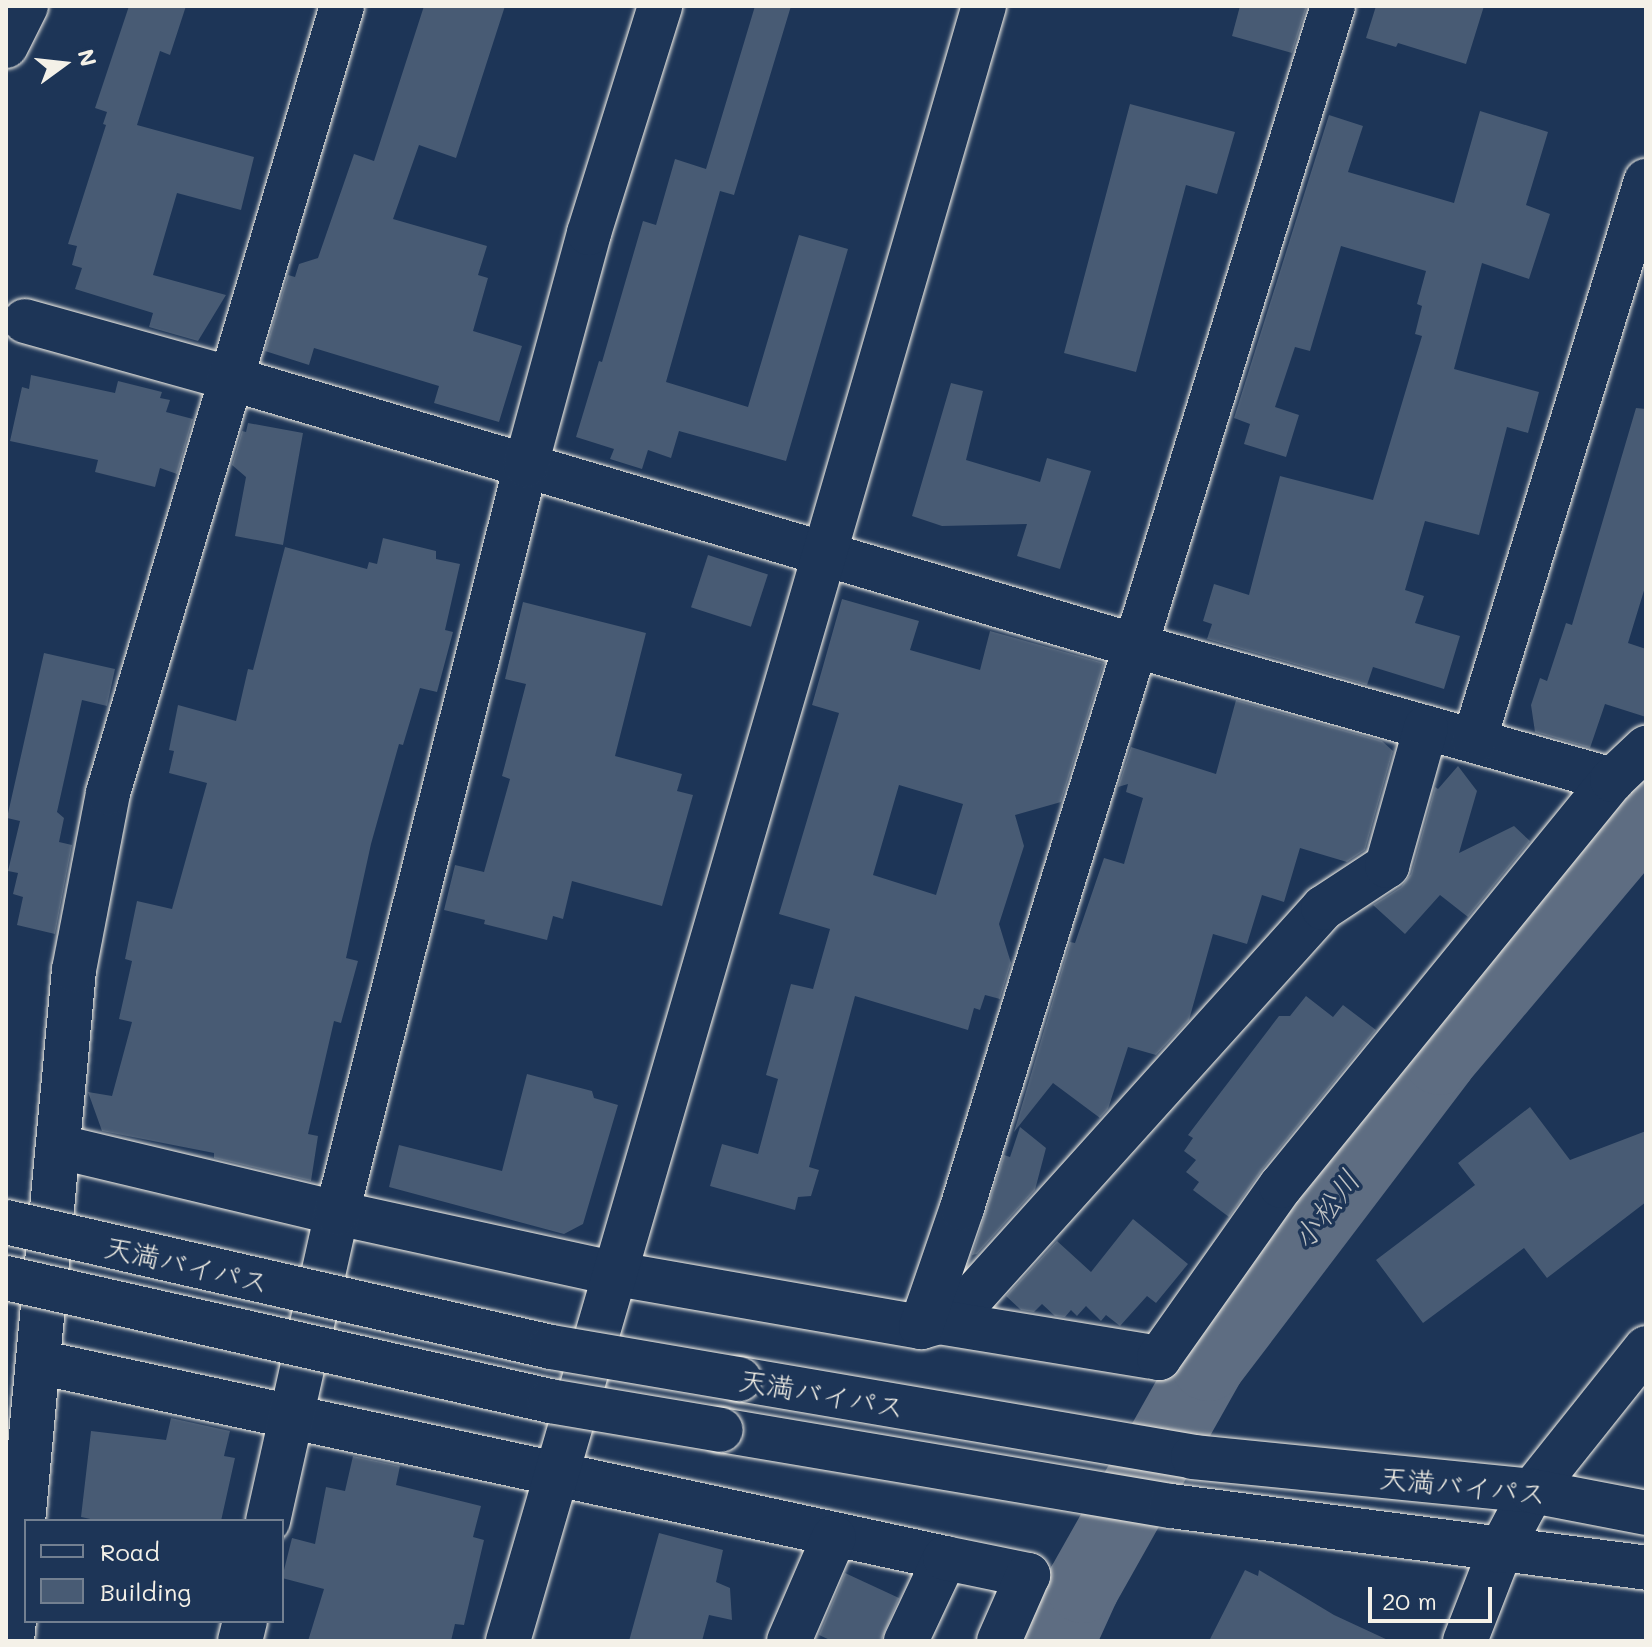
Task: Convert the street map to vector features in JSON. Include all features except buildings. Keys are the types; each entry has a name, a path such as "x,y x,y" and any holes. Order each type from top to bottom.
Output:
{"main road":[{"path":"6,46 26,6"},
{"path":"12,1641 74,970 108,793 342,6"},
{"path":"268,1519 337,1213 526,465 589,233 660,6"},
{"path":"508,1641 984,6"},
{"path":"930,1324 962,1208 1107,729 1136,646 1333,6"},
{"path":"1474,741 1646,181"},
{"path":"25,321 229,378 1136,646 1612,780"},
{"path":"930,1324 965,1305 1323,908 1387,866 1426,727"},
{"path":"60,1147 337,1213 617,1274 1159,1358 1281,1186 1612,780 1646,748"},
{"name":"天満バイパス","path":"6,1222 551,1347 1193,1457 1532,1491 1646,1513"},
{"name":"天満バイパス","path":"6,1278 550,1401 1171,1506 1646,1568"},
{"path":"1465,1641 1500,1551 1532,1491 1646,1348"},
{"path":"38,1362 834,1537 1028,1575 999,1641"},
{"path":"789,1641 834,1537"},
{"path":"906,1641 945,1558"}],"waterway":[{"name":"小松川","path":"1058,1641 1083,1586 1208,1364 1440,1058 1646,813"}]}
